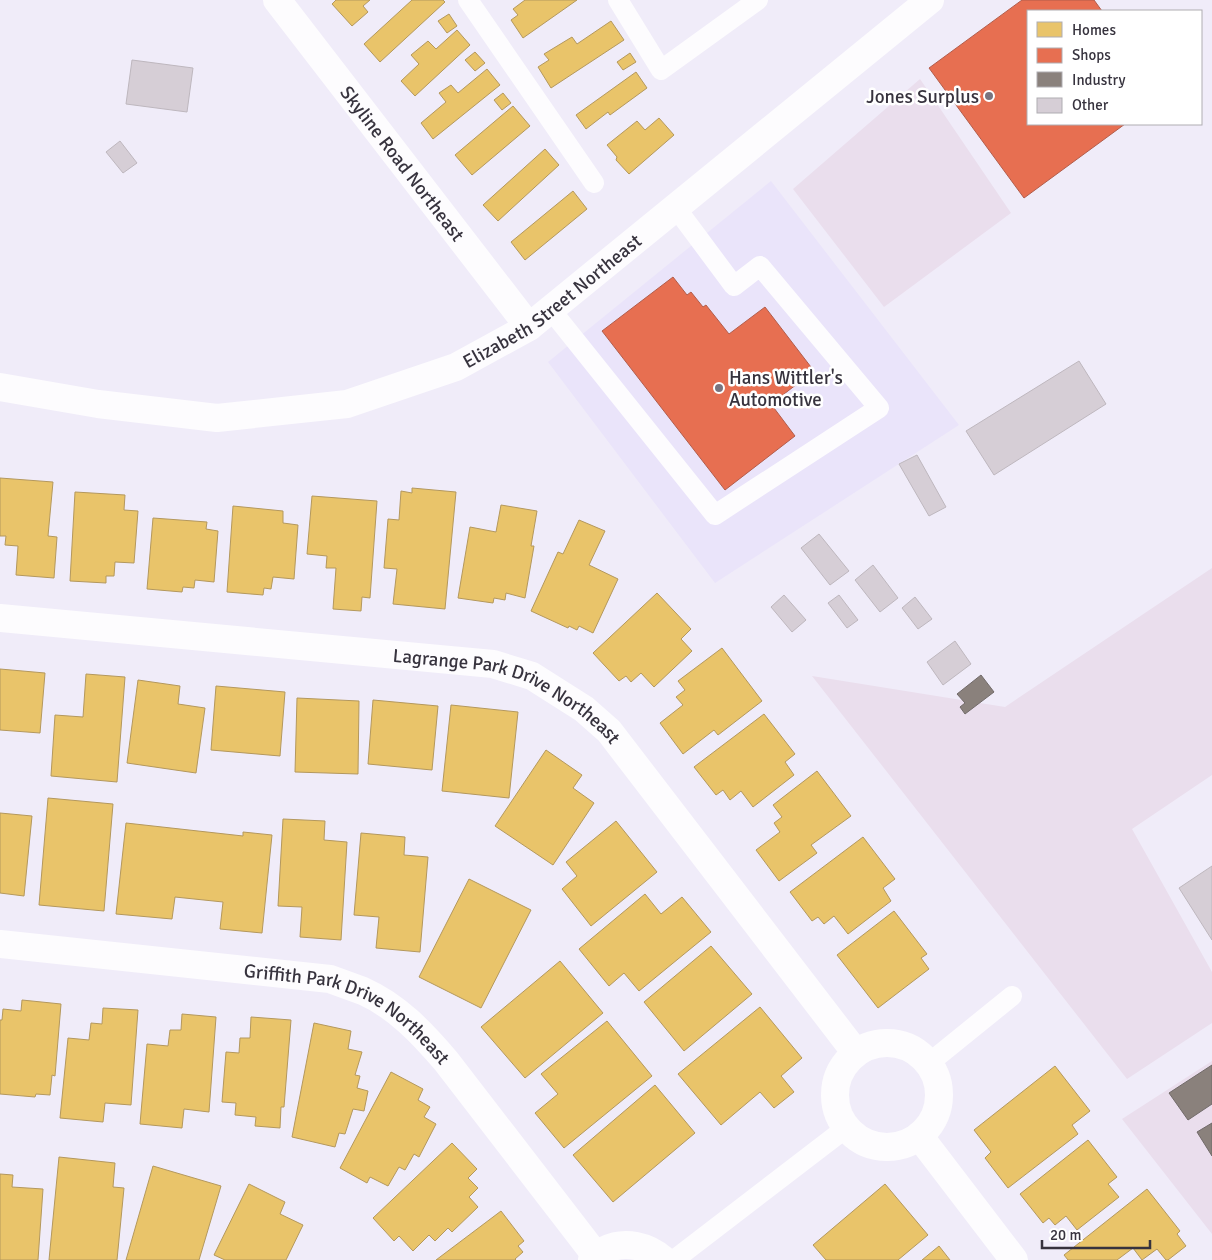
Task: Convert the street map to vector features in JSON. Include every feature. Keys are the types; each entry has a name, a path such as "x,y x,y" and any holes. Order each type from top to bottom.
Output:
{"street":[{"name":"Skyline Road Northeast","path":"277,0 529,327"},
{"name":"Elizabeth Street Northeast","path":"0,387 98,404 217,418 347,404 456,367 529,327 551,310 676,208 920,3"},
{"name":"Lagrange Park Drive Northeast","path":"0,618 494,664 532,676 584,709 609,731 856,1053"},
{"name":"Griffith Park Drive Northeast","path":"0,944 330,979 365,992 396,1011 422,1034 446,1061 595,1258 606,1250 622,1245 640,1246 656,1252 664,1260"},
{"path":"889,1043 907,1046 923,1056 928,1064 933,1070 939,1088 939,1106 932,1123 920,1137 906,1145 890,1148 873,1146 858,1139 846,1128 838,1113 835,1097 837,1081 844,1066 856,1053 871,1045 889,1043"},
{"path":"920,1137 1014,1260"}],"lane":[{"path":"468,0 594,183"},
{"path":"618,0 661,70 758,0"},
{"path":"551,310 714,515 879,408 760,266 734,286 676,208"},
{"path":"928,1064 1012,996"},
{"path":"674,1260 846,1128"}],"shaded area":[{"path":"920,79 1011,213 884,307 793,189"},
{"path":"771,181 959,425 715,583 548,362"},
{"path":"1212,568 1212,775 1132,829 1212,972 1212,1023 1127,1079 812,676 1005,707"},
{"path":"1212,1061 1212,1234 1122,1119"}],"building: Homes":[{"path":"336,0 370,0 363,6 368,12 352,26 332,4"},
{"path":"412,0 443,0 445,2 380,62 364,44"},
{"path":"525,0 577,0 523,38 511,20 518,15 513,9"},
{"path":"449,14 457,26 447,33 438,21"},
{"path":"611,21 624,40 551,88 538,67 549,60 544,54 572,37 577,44"},
{"path":"457,30 470,45 415,96 401,81 419,64 411,55 428,41 436,49"},
{"path":"475,52 485,63 475,71 465,60"},
{"path":"630,53 636,62 623,70 617,62"},
{"path":"487,69 500,85 433,139 421,123 446,102 439,93 451,85 458,93"},
{"path":"636,72 647,88 610,115 608,112 586,129 576,115"},
{"path":"503,93 511,103 502,110 494,100"},
{"path":"513,106 530,126 472,175 455,155"},
{"path":"659,118 674,135 629,174 616,160 617,157 607,145 637,121 645,130"},
{"path":"545,149 559,165 498,221 483,205"},
{"path":"573,191 587,209 525,260 511,242"},
{"path":"0,478 53,482 48,536 57,537 54,578 16,575 18,546 5,545 6,536 0,536"},
{"path":"412,488 456,492 445,609 393,604 397,569 384,568 388,519 399,520 401,491 412,493"},
{"path":"75,492 125,495 124,510 138,511 134,563 115,562 114,576 106,576 106,583 70,581"},
{"path":"312,496 377,501 370,598 362,597 361,611 333,609 336,568 326,568 327,556 307,554"},
{"path":"501,505 537,511 531,546 534,546 525,598 506,593 505,600 494,598 493,603 458,598 470,527 496,532"},
{"path":"233,506 283,511 283,523 298,525 294,579 273,577 271,589 264,588 263,595 227,592"},
{"path":"153,518 207,522 206,529 218,531 214,582 195,580 194,588 183,587 182,592 147,589"},
{"path":"579,520 605,531 589,565 618,579 593,633 579,626 577,630 569,626 568,628 531,611 558,552 563,554"},
{"path":"657,593 691,629 681,639 692,651 654,687 641,673 631,682 626,676 619,681 593,653"},
{"path":"722,648 762,701 718,735 714,730 683,754 660,723 683,705 676,697 685,690 678,681"},
{"path":"0,669 45,673 40,733 0,730"},
{"path":"86,674 125,677 117,782 51,776 55,715 83,717"},
{"path":"138,680 180,686 178,704 205,708 196,773 127,763"},
{"path":"216,686 285,692 280,756 211,750"},
{"path":"297,698 359,701 358,774 295,772"},
{"path":"373,700 438,706 432,770 368,764"},
{"path":"451,705 518,712 509,798 442,791"},
{"path":"764,714 795,754 785,762 794,775 753,807 741,791 730,800 723,790 716,795 694,767"},
{"path":"546,750 582,775 573,788 594,803 553,865 495,826"},
{"path":"817,771 851,816 811,845 817,853 779,881 756,850 780,832 774,823 782,817 773,805"},
{"path":"48,798 113,804 104,911 39,905"},
{"path":"0,813 32,816 24,896 0,893"},
{"path":"283,819 325,821 324,840 347,842 341,940 300,937 302,907 278,906"},
{"path":"616,821 657,872 591,926 562,889 577,876 566,862"},
{"path":"126,823 243,836 243,832 272,835 262,933 220,929 223,902 175,897 172,919 116,914"},
{"path":"361,833 405,837 404,855 428,857 420,952 376,948 379,917 354,915"},
{"path":"863,837 895,879 883,888 891,901 848,934 834,916 824,924 818,917 812,921 790,892"},
{"path":"469,879 531,910 481,1008 419,977"},
{"path":"645,894 661,914 682,897 711,932 639,991 624,973 609,986 579,949"},
{"path":"894,911 927,954 921,958 929,969 878,1008 837,955"},
{"path":"711,946 752,994 684,1051 644,1002"},
{"path":"560,961 603,1013 525,1078 481,1027"},
{"path":"22,1000 61,1004 55,1076 52,1075 50,1095 36,1094 35,1097 0,1094 0,1020 2,1020 3,1009 21,1011"},
{"path":"760,1007 802,1058 781,1076 794,1092 774,1108 760,1092 721,1125 678,1074"},
{"path":"103,1008 138,1010 131,1105 105,1103 103,1122 60,1118 68,1038 89,1040 91,1023 102,1024"},
{"path":"182,1014 216,1017 209,1112 184,1109 182,1128 140,1124 147,1044 168,1046 170,1030 181,1030"},
{"path":"251,1017 291,1020 284,1107 281,1107 280,1128 255,1126 256,1117 235,1115 236,1103 222,1102 226,1052 239,1053 240,1038 250,1038"},
{"path":"607,1021 652,1076 564,1148 535,1113 558,1094 541,1074"},
{"path":"314,1023 351,1031 348,1049 362,1052 355,1075 360,1076 357,1088 368,1091 364,1111 353,1109 345,1134 339,1133 335,1147 292,1137"},
{"path":"1055,1066 1090,1111 1072,1125 1078,1134 1008,1188 985,1158 991,1152 974,1130"},
{"path":"391,1072 423,1089 418,1100 430,1107 424,1117 436,1124 419,1157 414,1154 405,1170 399,1167 388,1186 370,1177 367,1183 340,1168"},
{"path":"655,1085 695,1133 613,1202 573,1155"},
{"path":"1088,1140 1117,1177 1108,1184 1119,1197 1077,1230 1066,1216 1055,1225 1049,1218 1043,1223 1020,1194"},
{"path":"452,1143 477,1169 468,1178 478,1188 469,1197 478,1207 452,1232 448,1228 435,1241 429,1235 413,1251 399,1236 394,1241 373,1218"},
{"path":"59,1157 115,1163 113,1187 124,1188 117,1260 49,1260"},
{"path":"153,1166 221,1186 199,1260 126,1260"},
{"path":"0,1174 13,1175 12,1187 43,1189 38,1260 0,1260"},
{"path":"249,1184 285,1202 280,1214 303,1225 286,1260 225,1260 214,1255"},
{"path":"885,1184 928,1235 898,1260 826,1260 813,1245"},
{"path":"1147,1189 1180,1231 1177,1234 1186,1246 1168,1260 1157,1249 1142,1260 1133,1248 1117,1260 1068,1260 1064,1255"},
{"path":"501,1211 524,1241 518,1246 523,1252 516,1260 436,1260"},
{"path":"939,1246 950,1260 922,1260"}],"building: Shops":[{"name":"Jones Surplus","path":"1022,0 1094,0 1101,10 1027,10 1027,125 1124,125 1024,198 929,68"},
{"name":"Hans Wittler's Automotive","path":"673,277 687,295 691,292 703,307 706,305 729,334 765,307 814,371 771,404 795,436 725,490 602,331"}],"building: Industry":[{"path":"981,675 994,692 965,714 960,707 965,703 957,694"},
{"path":"1212,1065 1212,1104 1188,1120 1169,1093"},
{"path":"1212,1123 1212,1156 1197,1132"}],"building: Other":[{"path":"132,60 193,68 187,112 126,104"},
{"path":"120,141 137,163 123,173 106,152"},
{"path":"1079,361 1106,404 994,475 966,431"},
{"path":"917,455 946,507 929,516 899,464"},
{"path":"819,534 849,571 830,585 801,548"},
{"path":"873,565 898,598 880,612 855,580"},
{"path":"784,595 806,620 792,632 771,607"},
{"path":"839,595 858,620 847,628 828,603"},
{"path":"915,597 932,619 918,629 902,608"},
{"path":"955,641 971,664 943,685 927,662"},
{"path":"1212,866 1212,940 1179,888"}],"place":[{"name":"Jones Surplus","path":"989,96"},
{"name":"Hans Wittler's Automotive","path":"719,388"}]}
